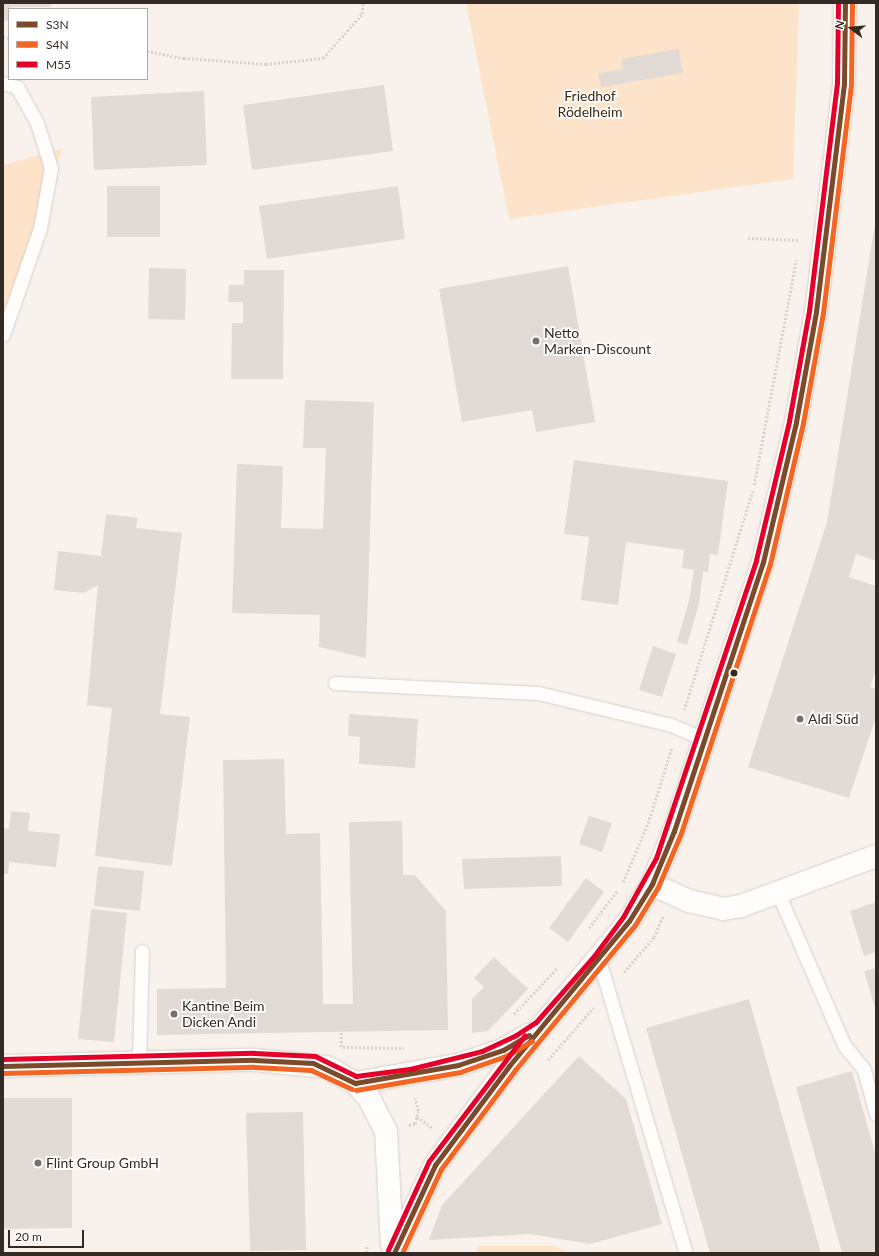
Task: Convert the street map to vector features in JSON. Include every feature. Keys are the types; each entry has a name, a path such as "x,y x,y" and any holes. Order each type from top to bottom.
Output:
{"street":[{"path":"393,1253 435,1165 541,1027 599,960 652,884 674,831 763,562 796,422 816,312 844,83 845,3"},
{"path":"652,884 700,904 723,909 778,893 876,856"},
{"path":"355,1083 411,1076 484,1058 541,1027"},
{"path":"3,1066 254,1060 313,1063 355,1083 369,1098 386,1131 392,1184 393,1253"}],"lane":[{"path":"3,83 17,87 37,123 51,168 40,228 3,334"},
{"path":"335,683 538,693 671,725 704,739"},
{"path":"778,893 844,1045 864,1070 876,1114"},
{"path":"139,1062 142,951"},
{"path":"599,960 686,1253"}],"path":[{"path":"148,51 184,58 266,64 323,58 362,14 363,3"},
{"path":"748,238 800,240"},
{"path":"341,1032 341,1047"}],"green space":[{"name":"Friedhof Rödelheim","path":"466,3 799,3 793,179 509,219"},
{"path":"62,149 37,224 3,312 3,165"},
{"path":"480,1246 554,1246 570,1253 474,1253"}],"building":[{"path":"3,3 51,3 51,7 8,8 8,21 3,21"},
{"path":"679,49 683,73 601,87 598,73 623,69 621,59"},
{"path":"384,85 393,151 252,170 243,105"},
{"path":"204,91 207,165 94,170 91,97"},
{"path":"107,186 160,186 160,237 107,237"},
{"path":"398,186 405,239 267,259 259,206"},
{"path":"875,223 876,561 856,554 849,577 876,586 876,670 870,687 876,689 876,717 849,798 748,767 827,522"},
{"path":"568,266 595,422 536,432 532,410 462,422 439,289"},
{"path":"149,268 186,269 185,320 148,319"},
{"path":"244,270 284,270 283,379 231,379 232,323 243,323 243,302 228,302 229,285 244,285"},
{"path":"305,400 374,402 366,658 319,647 320,615 232,613 237,464 283,466 281,528 323,529 326,448 303,448"},
{"path":"574,460 728,481 718,555 710,554 708,572 703,571 699,604 687,645 677,642 689,601 694,570 682,568 684,550 626,542 618,605 581,600 589,537 564,534"},
{"path":"106,514 138,518 136,528 182,533 160,714 190,717 172,866 95,856 112,708 87,705 98,585 84,593 54,590 58,551 101,556"},
{"path":"653,646 676,654 662,697 639,690"},
{"path":"349,714 418,719 415,768 359,764 360,737 348,736"},
{"path":"284,759 286,834 320,833 323,1004 353,1004 349,822 402,821 403,875 415,875 446,911 448,1030 157,1035 157,989 226,988 223,760"},
{"path":"11,811 30,813 28,831 60,834 56,867 9,862 8,874 3,874 3,828 9,829"},
{"path":"589,816 612,823 602,852 579,844"},
{"path":"561,856 562,886 464,889 462,859"},
{"path":"98,866 144,871 140,911 94,906"},
{"path":"586,878 604,892 568,942 549,928"},
{"path":"876,902 876,952 864,956 850,911"},
{"path":"91,909 127,913 114,1042 78,1039"},
{"path":"494,957 528,989 488,1031 472,1033 472,999 484,987 474,978"},
{"path":"876,968 876,1012 864,971"},
{"path":"749,999 821,1253 710,1253 646,1028"},
{"path":"579,1056 626,1099 662,1224 590,1244 530,1234 429,1240 442,1205"},
{"path":"852,1071 876,1156 876,1253 842,1253 796,1087"},
{"name":"Flint Group GmbH","path":"3,1098 72,1098 72,1228 3,1229"},
{"path":"303,1112 306,1250 250,1251 246,1113"}],"transit line":[{"name":"M55","path":"3,1059 254,1053 315,1056 356,1076 410,1069 482,1051 516,1035 536,1022 594,956 623,917 656,858 756,560 789,421 809,311 837,83 838,3"},
{"name":"S3N","path":"394,1253 435,1165 509,1066 629,921 652,884 674,831 763,562 796,422 816,312 844,83 845,3"},
{"name":"S4N","path":"402,1253 441,1169 515,1070 635,925 658,887 681,833 770,564 803,423 823,313 851,84 852,3"},
{"name":"M55","path":"388,1250 429,1161 525,1035"},
{"name":"S3N","path":"355,1083 458,1065 503,1050 529,1035"},
{"name":"S4N","path":"356,1090 460,1072 506,1056 532,1041"},
{"name":"S3N","path":"3,1066 254,1060 313,1063 355,1083"},
{"name":"S4N","path":"3,1073 254,1067 311,1070 352,1089"}],"place":[{"name":"Netto Marken-Discount","path":"536,341"},
{"name":"Aldi Süd","path":"800,719"},
{"name":"Kantine Beim Dicken Andi","path":"174,1014"},
{"name":"Flint Group GmbH","path":"38,1163"}]}
